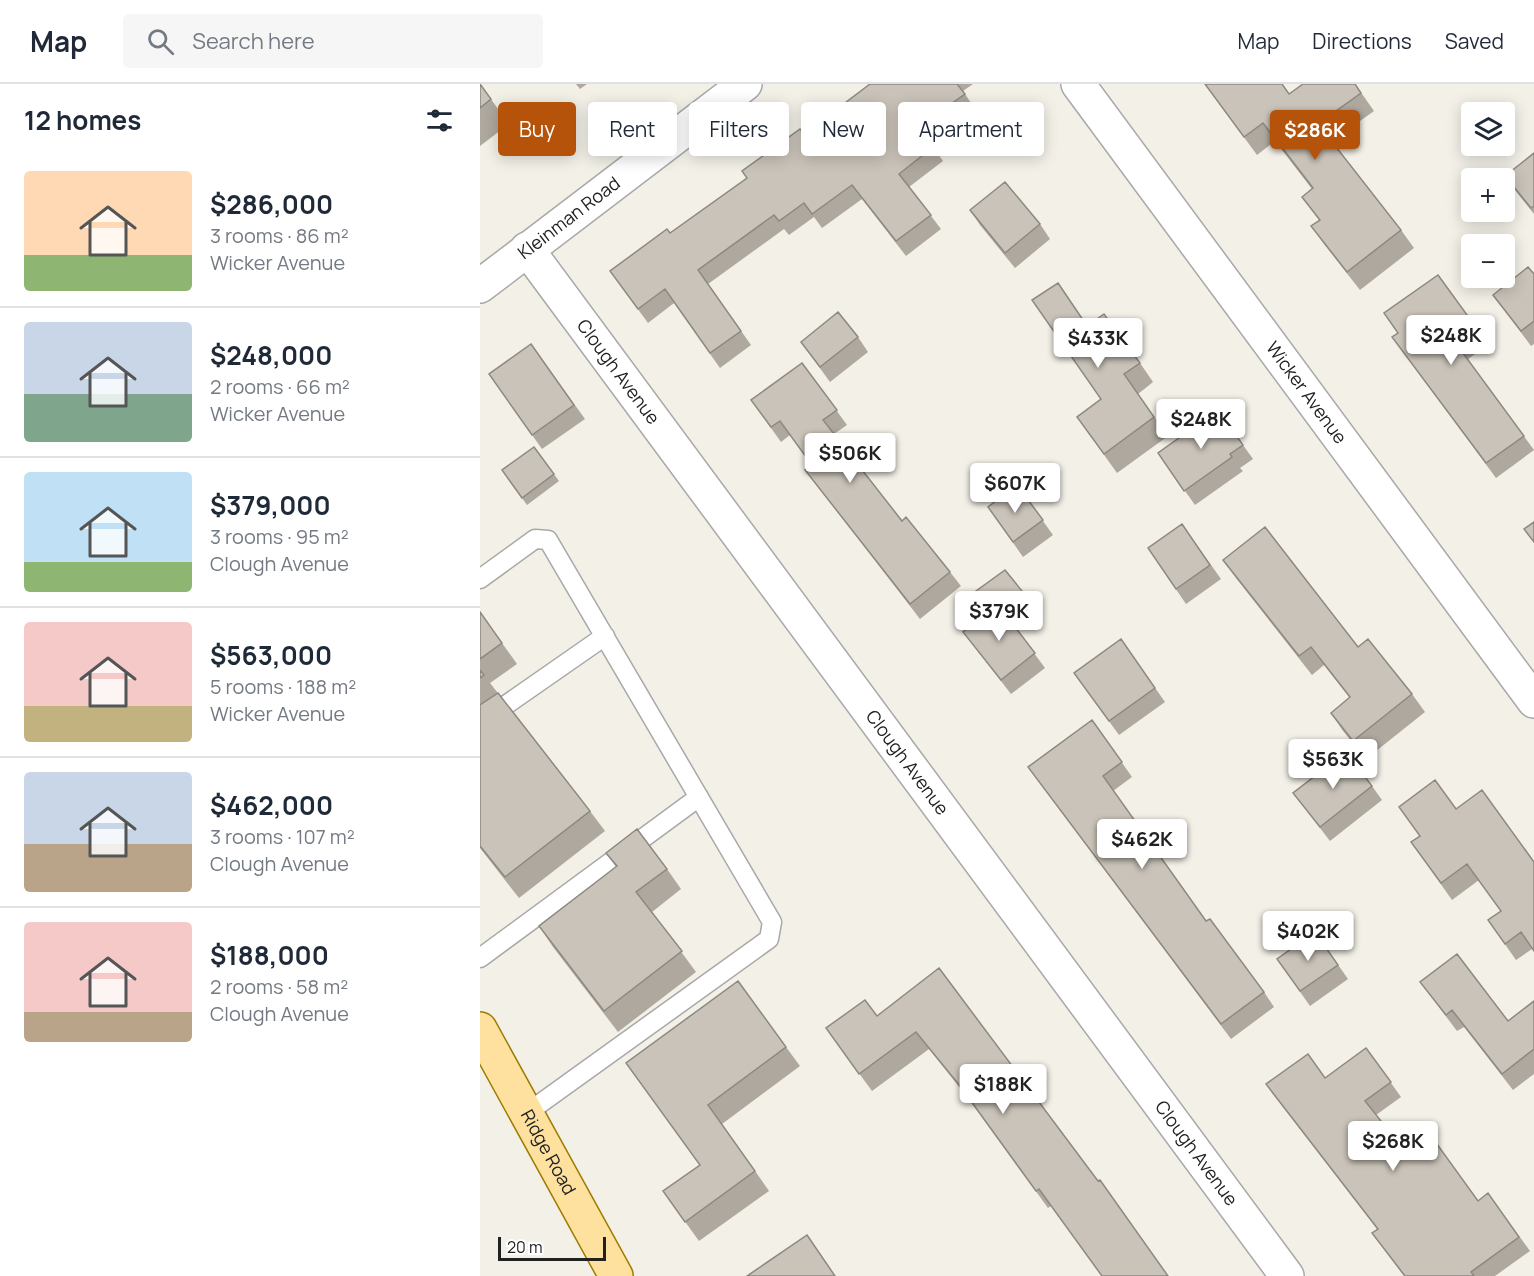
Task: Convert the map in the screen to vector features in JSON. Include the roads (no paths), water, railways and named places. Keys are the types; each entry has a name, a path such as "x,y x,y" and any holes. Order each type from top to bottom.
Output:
{"main road":[{"name":"Ridge Road","path":"480,1029 616,1276"}],"street":[{"name":"Kleinman Road","path":"480,286 745,84"},
{"name":"Wicker Avenue","path":"1078,84 1534,701"},
{"name":"Clough Avenue","path":"527,249 1287,1276"}],"lane":[{"path":"480,579 535,539 548,540 772,922 769,939 526,1113"},
{"path":"480,723 605,636"},
{"path":"480,958 699,797"}]}
